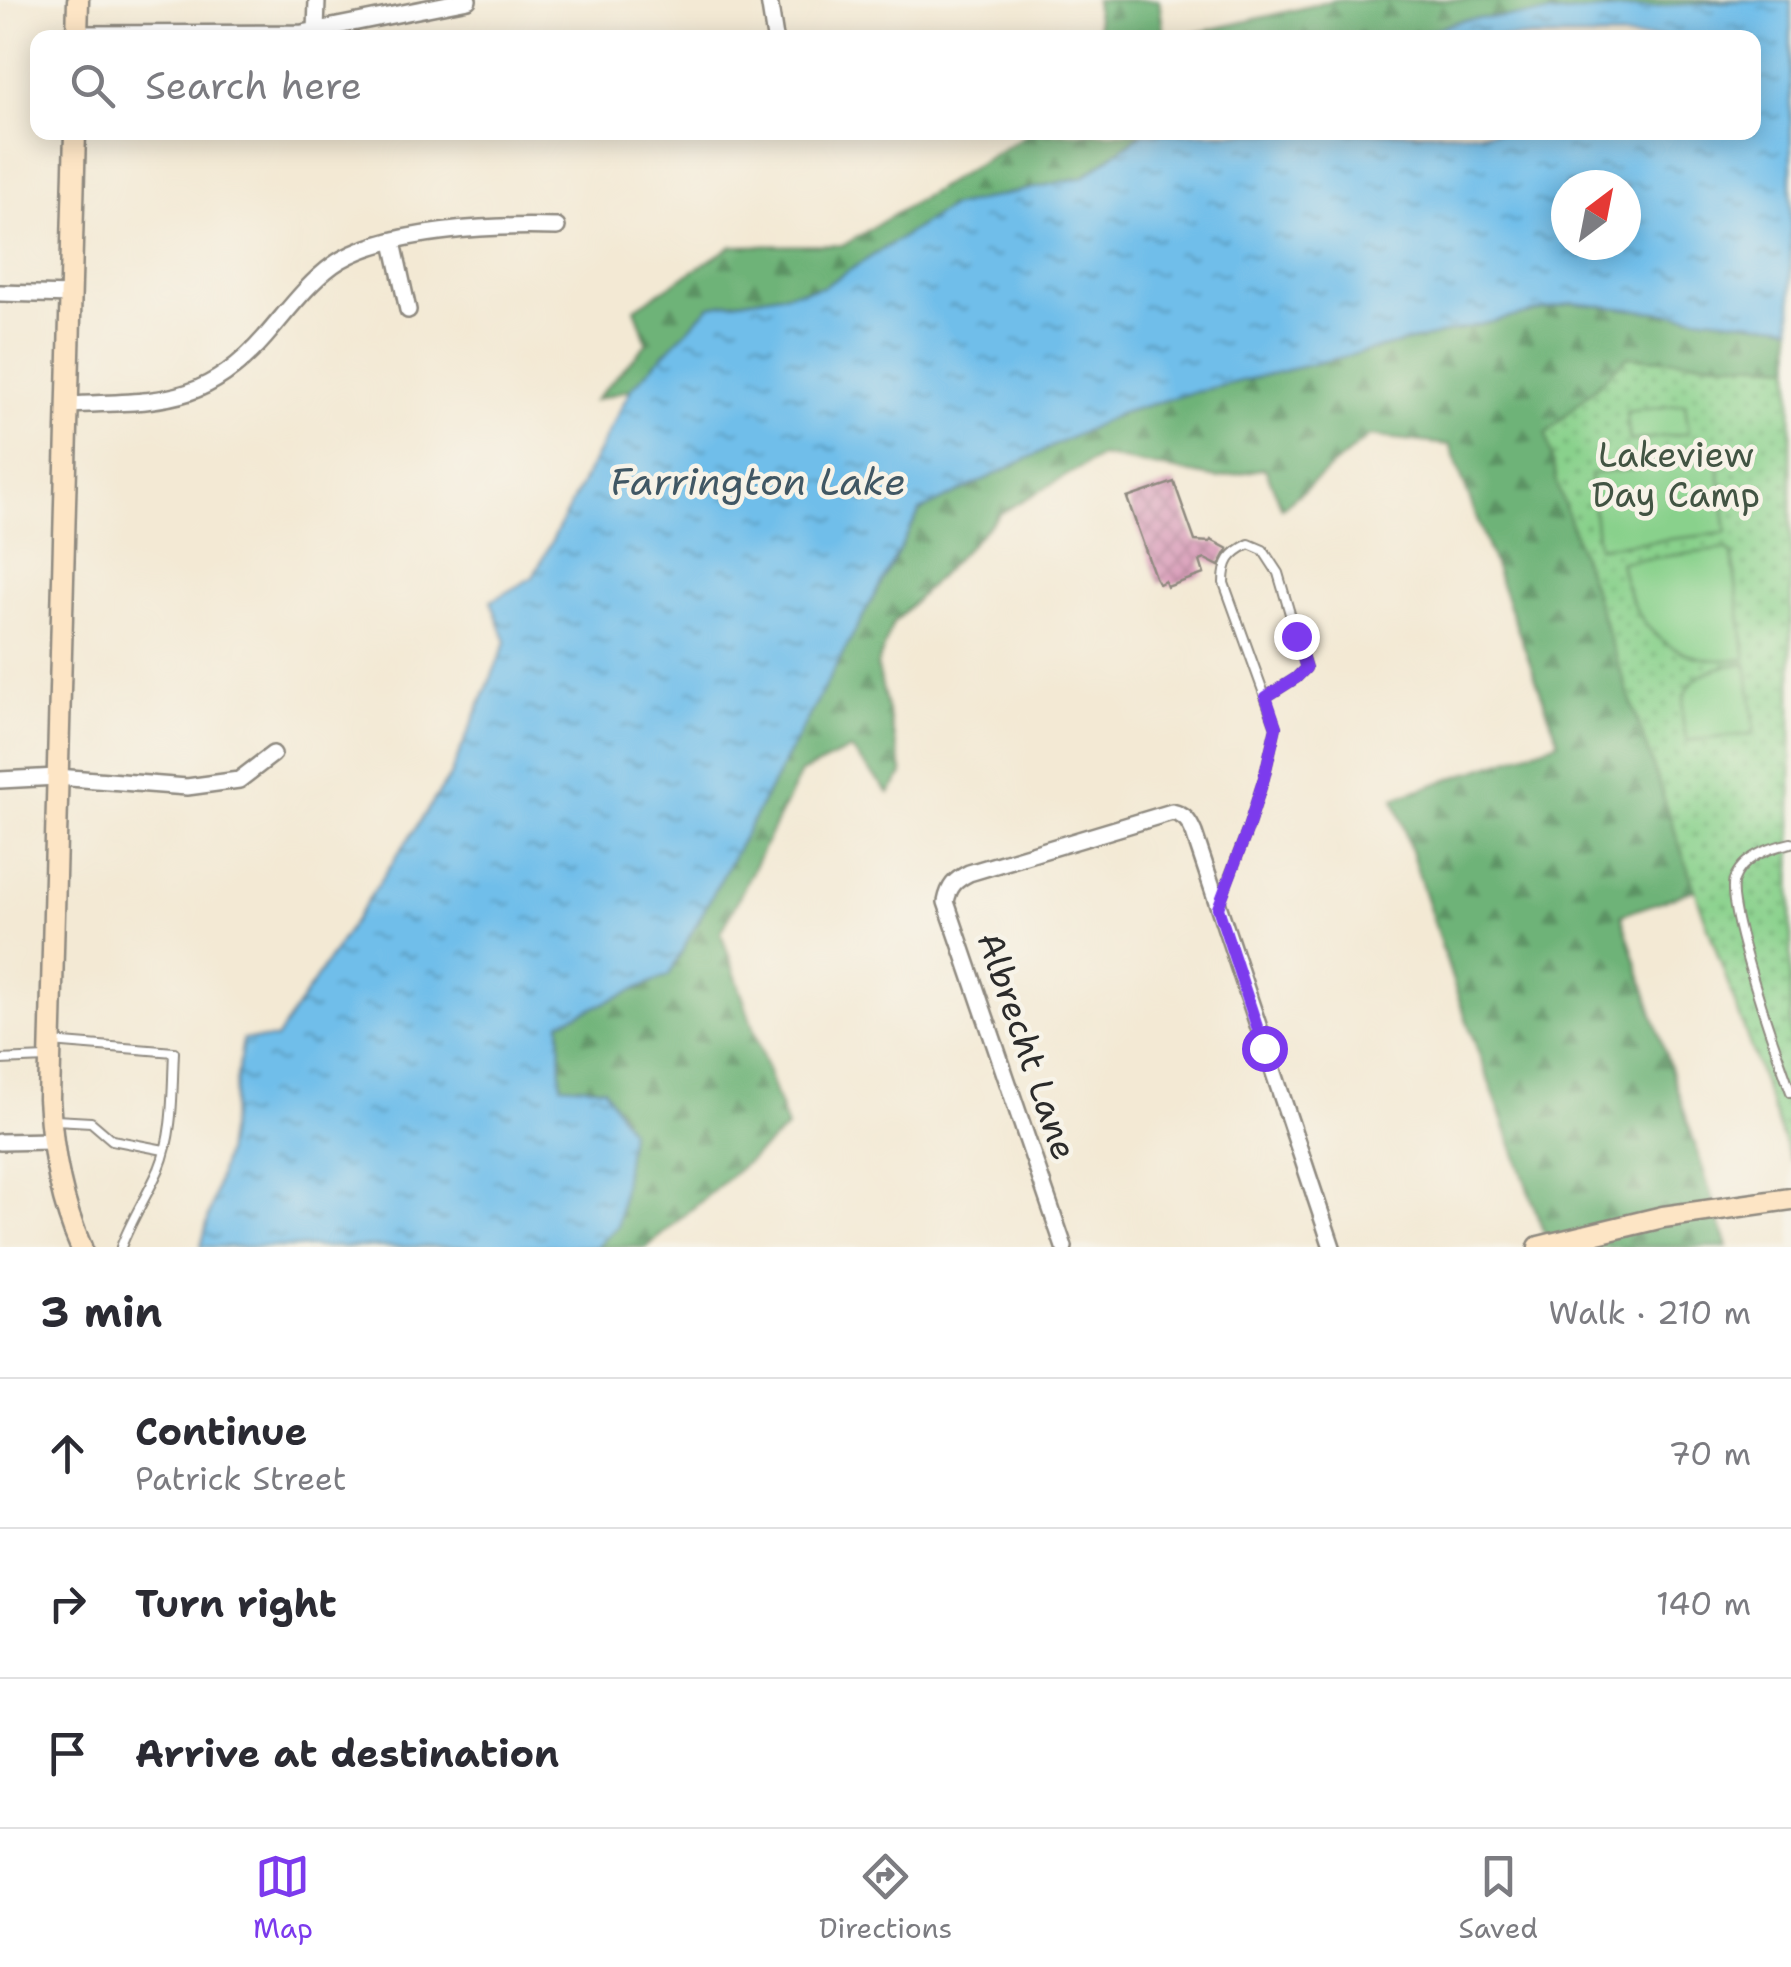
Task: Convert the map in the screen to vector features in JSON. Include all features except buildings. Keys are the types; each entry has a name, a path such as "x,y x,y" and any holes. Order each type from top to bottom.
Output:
{"street":[{"path":"77,30 78,0"},
{"path":"316,0 316,30"},
{"path":"321,30 468,0"},
{"path":"770,0 774,30"},
{"path":"76,140 51,1131 58,1178 81,1247"},
{"path":"70,404 159,400 208,386 252,352 334,264 365,249 499,225 557,227"},
{"path":"393,242 408,310"},
{"path":"0,293 72,295"},
{"path":"0,780 57,778 186,788 239,780 273,754"},
{"name":"Albrecht Lane","path":"1064,1247 946,902 952,884 969,873 1172,812 1182,814 1189,822 1218,908"},
{"path":"1218,908 1332,1247"},
{"path":"0,1142 51,1131"},
{"path":"1539,1247 1663,1217 1791,1199"}],"lane":[{"path":"1218,908 1247,831 1276,727 1224,583 1224,566 1233,552 1249,544 1263,550 1278,573 1306,668 1266,697"},
{"path":"1791,843 1751,859 1740,868 1732,890 1738,924 1791,1092"},
{"path":"0,1060 51,1050 174,1052 170,1122 160,1166 121,1247"},
{"path":"51,1131 91,1122 112,1140 164,1150"}],"green space":[{"path":"1095,0 1159,0 1163,30 1098,30"},
{"path":"1336,0 1745,0 1475,30 1210,30"},
{"path":"1017,140 1133,140 1083,177 950,207 823,287 710,306 631,389 595,400 647,343 635,308 732,246 844,245"},
{"path":"1572,303 1791,326 1791,366 1627,357 1558,486 1695,890 1621,915 1728,1247 1549,1247 1455,988 1394,798 1559,742 1450,445 1369,436 1282,508 1265,468 1218,478 1101,456 1001,513 893,623 877,666 903,774 889,793 851,749 801,773 721,933 787,1128 647,1247 596,1247 618,1226 561,1085 560,1022 669,975 920,511 1121,413 1190,393"},
{"name":"Lakeview Day Camp","path":"1627,357 1791,366 1791,1162 1558,486 1546,434"},
{"path":"1685,404 1689,433 1630,441 1626,412"},
{"path":"1718,460 1727,533 1598,547 1590,474"},
{"path":"1726,549 1732,554 1746,659 1720,660 1678,650 1647,625 1635,607 1620,562"},
{"path":"1747,663 1755,729 1751,734 1687,741 1682,706 1692,683 1713,670"}],"water":[{"name":"Farrington Lake","path":"1791,0 1791,326 1572,303 1190,393 1121,413 920,511 669,975 560,1022 561,1085 604,1088 630,1131 618,1226 596,1247 201,1247 225,1153 243,1039 276,1039 450,776 506,642 491,601 533,577 631,389 710,306 823,287 950,207 1083,177 1133,140 1761,140 1761,30 1433,30 1462,20"}],"route":[{"path":"1264,1048 1218,908 1264,778 1276,727 1266,697 1306,668 1296,636"}]}
